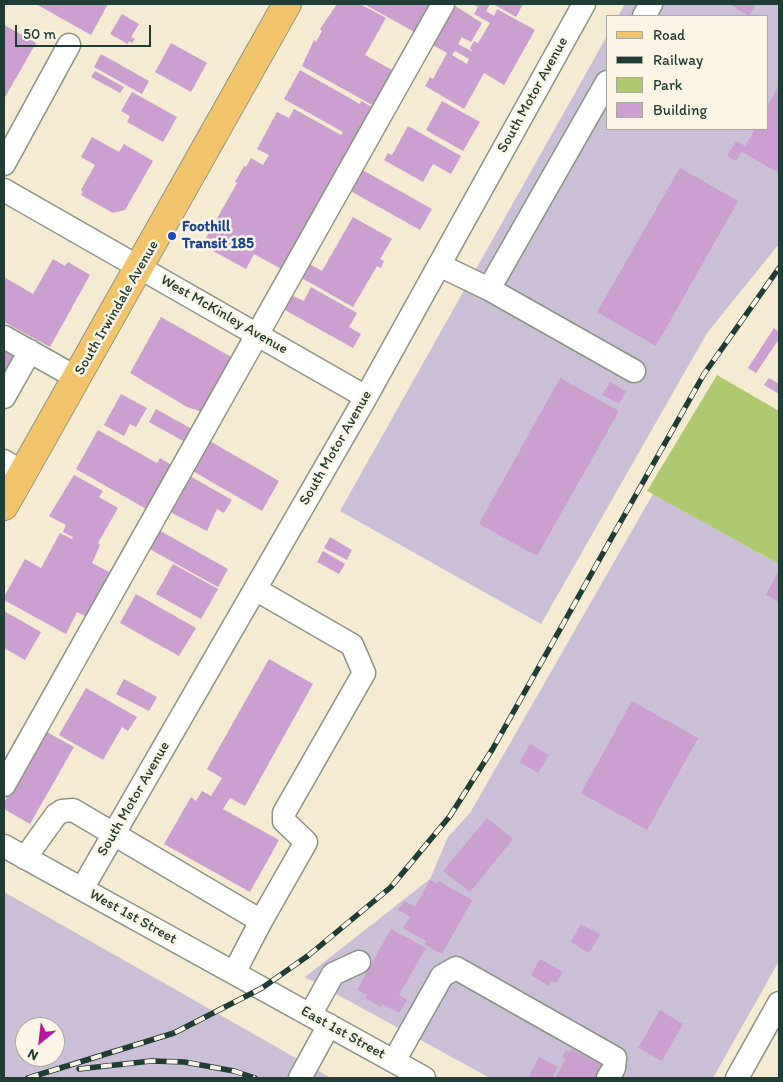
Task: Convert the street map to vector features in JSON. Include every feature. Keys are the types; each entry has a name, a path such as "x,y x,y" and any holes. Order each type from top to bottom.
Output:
{"main road":[{"name":"South Irwindale Avenue","path":"10,482 77,378 286,4"}],"street":[{"path":"4,785 443,4"},
{"name":"South Motor Avenue","path":"82,889 366,397 584,4"},
{"path":"645,15 651,4"},
{"path":"4,164 69,45"},
{"path":"489,289 606,84"},
{"name":"West McKinley Avenue","path":"4,191 366,397"},
{"path":"440,264 489,289 634,371"},
{"path":"4,337 77,378"},
{"path":"4,397 30,351"},
{"path":"234,973 306,842 284,822 284,813 364,673 352,645 255,589"},
{"path":"25,858 44,829 62,811 73,810 261,921"},
{"name":"West 1st Street","path":"4,846 262,988"},
{"path":"300,1078 333,974 359,962"},
{"path":"394,1061 442,976 456,968 615,1058 614,1068 608,1078"},
{"name":"East 1st Street","path":"262,988 424,1078"},
{"path":"737,1078 779,1003"}],"shaded area":[{"path":"625,4 779,4 779,244 707,333 541,624 340,511 606,38 606,130 768,130 768,15 619,15"},
{"path":"653,494 779,564 779,961 713,1078 490,1078 305,977 430,879 448,837 470,813"},
{"path":"4,892 331,1078 4,1078"}],"green space":[{"path":"717,375 779,411 779,564 647,491"}],"building":[{"path":"36,4 108,4 91,35"},
{"path":"337,4 360,4 386,18 365,55 394,71 374,106 302,66 314,40 316,42 322,31 320,29"},
{"path":"364,4 435,4 418,34"},
{"path":"452,4 482,23 471,42 462,37 458,44 473,52 470,48 474,41 478,43 490,23 474,14 478,7 473,4 490,4 486,11 494,16 497,9 535,30 504,85 484,73 464,109 425,86 430,77 433,79 447,53 431,44","holes":["455,51 469,59 467,64 452,55"]},
{"path":"493,4 523,4 516,17"},
{"path":"729,4 756,4 750,15"},
{"path":"122,14 139,24 131,37 135,39 132,43 129,41 128,44 110,34"},
{"path":"4,25 36,43 4,99"},
{"path":"171,43 207,63 191,92 155,72"},
{"path":"101,54 149,81 142,94 94,67"},
{"path":"300,70 360,104 361,101 374,108 283,270 254,254 246,269 202,245 237,183 235,182 244,166 246,167 251,158 263,165 269,155 257,149 277,112 289,118 294,109 341,135 343,132 284,99"},
{"path":"95,71 124,87 120,93 91,77"},
{"path":"779,85 779,173 742,152 736,161 727,156 736,141 745,146 754,130 768,130 768,105"},
{"path":"132,92 177,117 163,142 127,122 130,116 121,111"},
{"path":"442,101 480,122 463,151 426,130"},
{"path":"408,126 461,156 451,174 433,164 423,182 384,160 388,153 392,155"},
{"path":"92,137 119,152 124,144 153,161 125,210 113,213 81,195 83,192 81,190 95,165 81,157"},
{"path":"359,168 432,209 420,230 347,189"},
{"path":"680,168 738,201 656,346 597,312"},
{"path":"353,217 392,239 380,259 384,261 381,268 377,266 353,307 300,277 308,263 322,271"},
{"path":"53,259 65,266 68,262 90,275 50,347 4,322 4,277 33,294"},
{"path":"311,287 357,313 349,327 361,334 353,348 283,309 291,295 304,301"},
{"path":"161,317 233,358 202,412 187,407 130,373"},
{"path":"774,328 779,332 779,339 756,373 748,368"},
{"path":"4,340 20,349 4,377"},
{"path":"560,378 619,411 537,556 479,524"},
{"path":"769,378 779,384 779,394 764,385"},
{"path":"610,382 626,391 619,404 602,395"},
{"path":"121,394 147,408 136,427 130,424 124,436 104,425"},
{"path":"156,409 192,429 185,442 149,422"},
{"path":"98,430 157,463 160,458 173,466 148,510 76,469"},
{"path":"208,440 279,481 262,511 191,470"},
{"path":"74,475 103,491 99,497 118,508 98,543 100,545 92,563 111,573 89,618 77,612 66,634 4,600 4,597 25,559 41,568 60,533 72,539 73,537 63,532 66,525 49,516"},
{"path":"188,475 232,500 224,513 217,509 207,531 168,511"},
{"path":"157,529 228,569 218,587 146,547"},
{"path":"330,537 352,550 347,560 324,548"},
{"path":"323,551 345,564 339,574 317,562"},
{"path":"173,564 218,589 201,619 156,594"},
{"path":"779,570 779,602 766,595"},
{"path":"136,594 196,628 179,656 120,623"},
{"path":"4,611 41,632 25,660 4,648"},
{"path":"269,659 313,684 245,806 230,798 223,809 279,840 250,892 164,844 191,797 196,801 202,791 211,796 222,778 207,769"},
{"path":"124,679 157,697 149,711 116,694"},
{"path":"86,688 137,717 128,731 122,727 103,760 59,735"},
{"path":"632,701 698,738 647,830 581,793"},
{"path":"45,731 74,747 30,824 4,809 4,803"},
{"path":"530,744 549,755 538,773 520,762"},
{"path":"487,818 513,839 470,892 443,871"},
{"path":"430,880 437,884 438,881 472,900 442,954 424,944 426,941 403,928 410,917 398,910 404,901 415,907"},
{"path":"581,924 600,934 589,953 571,942"},
{"path":"391,929 426,948 399,995 407,1000 399,1013 382,1004 381,1007 365,998 367,995 357,990"},
{"path":"540,959 563,972 556,983 551,981 549,986 531,975"},
{"path":"660,1010 683,1024 662,1061 638,1048"},
{"path":"572,1049 605,1067 599,1078 555,1078 566,1059 562,1057 566,1050 570,1052"},
{"path":"539,1057 558,1067 552,1078 534,1078 529,1076"}],"railway":[{"path":"28,1078 174,1033 262,988 309,955 391,887 450,816 492,750 704,374 779,268"},
{"path":"79,1069 151,1061 184,1062 234,1071 255,1078"}],"place":[{"name":"Foothill Transit 185","path":"172,236"}]}
